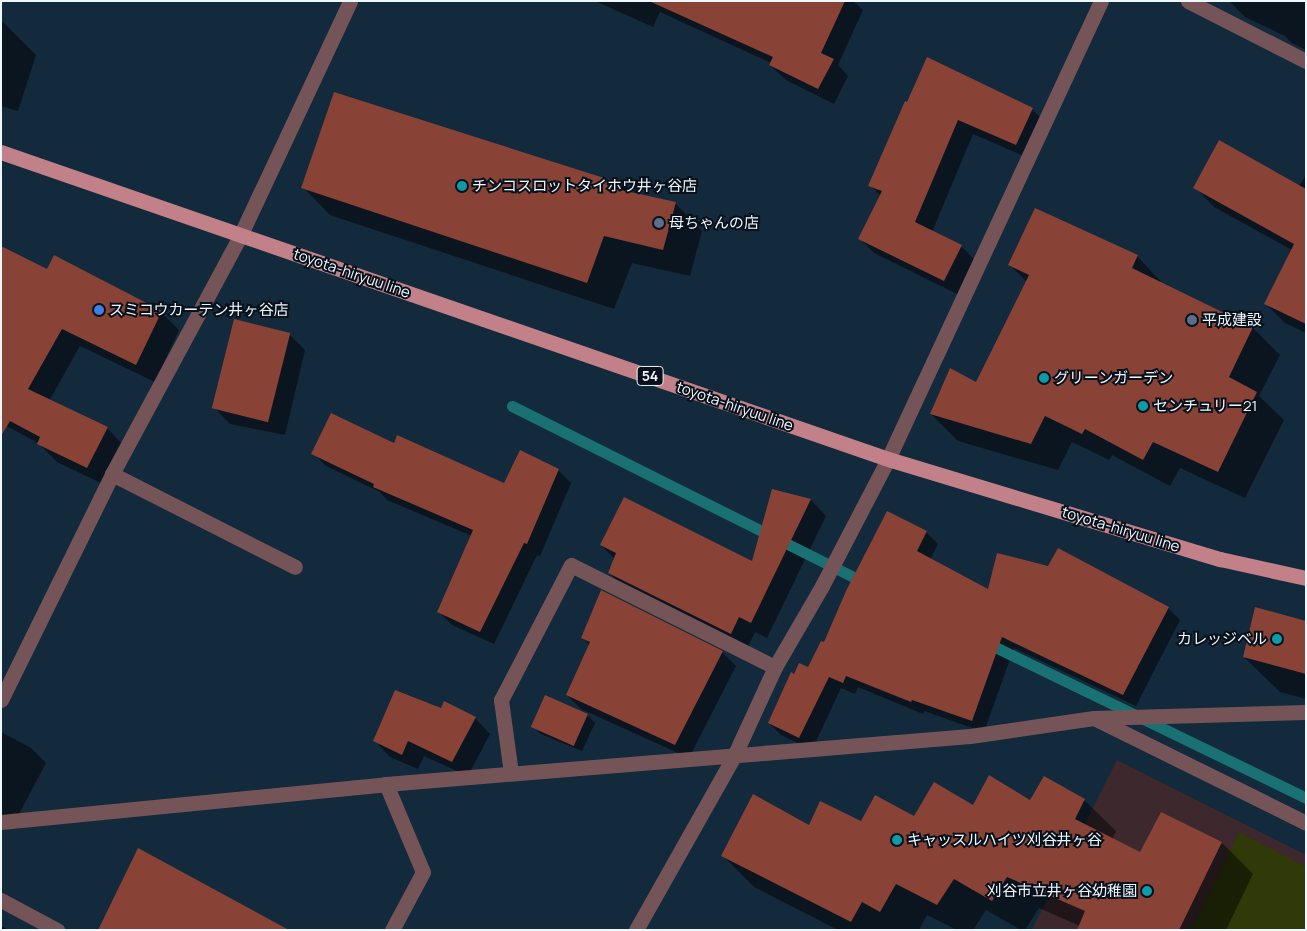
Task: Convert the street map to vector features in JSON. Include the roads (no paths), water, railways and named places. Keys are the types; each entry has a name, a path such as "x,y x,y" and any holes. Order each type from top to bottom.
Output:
{"main road":[{"name":"toyota-hiryuu line","path":"1,152 888,459 1220,559 1306,578"}],"street":[{"path":"1,700 112,474 241,234 350,1"},
{"path":"636,930 735,754 776,667 829,572 888,459 1101,1"},
{"path":"1188,1 1306,61"},
{"path":"112,474 295,567"},
{"path":"511,773 501,700 570,564 776,667"},
{"path":"1,822 386,784 970,736 1094,718 1306,712"},
{"path":"1094,718 1306,823"},
{"path":"386,784 423,872 392,930"},
{"path":"1,900 57,930"}],"waterway":[{"path":"512,406 865,583"},
{"path":"985,642 1306,798"}],"place":[{"name":"チンコスロットタイホウ井ヶ谷店","path":"462,186"},
{"name":"母ちゃんの店","path":"659,223"},
{"name":"スミコウカーテン井ヶ谷店","path":"99,310"},
{"name":"平成建設","path":"1192,320"},
{"name":"グリーンガーデン","path":"1044,378"},
{"name":"センチュリー21","path":"1143,406"},
{"name":"カレッジベル","path":"1277,639"},
{"name":"キャッスルハイツ刈谷井ヶ谷","path":"897,840"},
{"name":"刈谷市立井ヶ谷幼稚園","path":"1147,891"}]}
